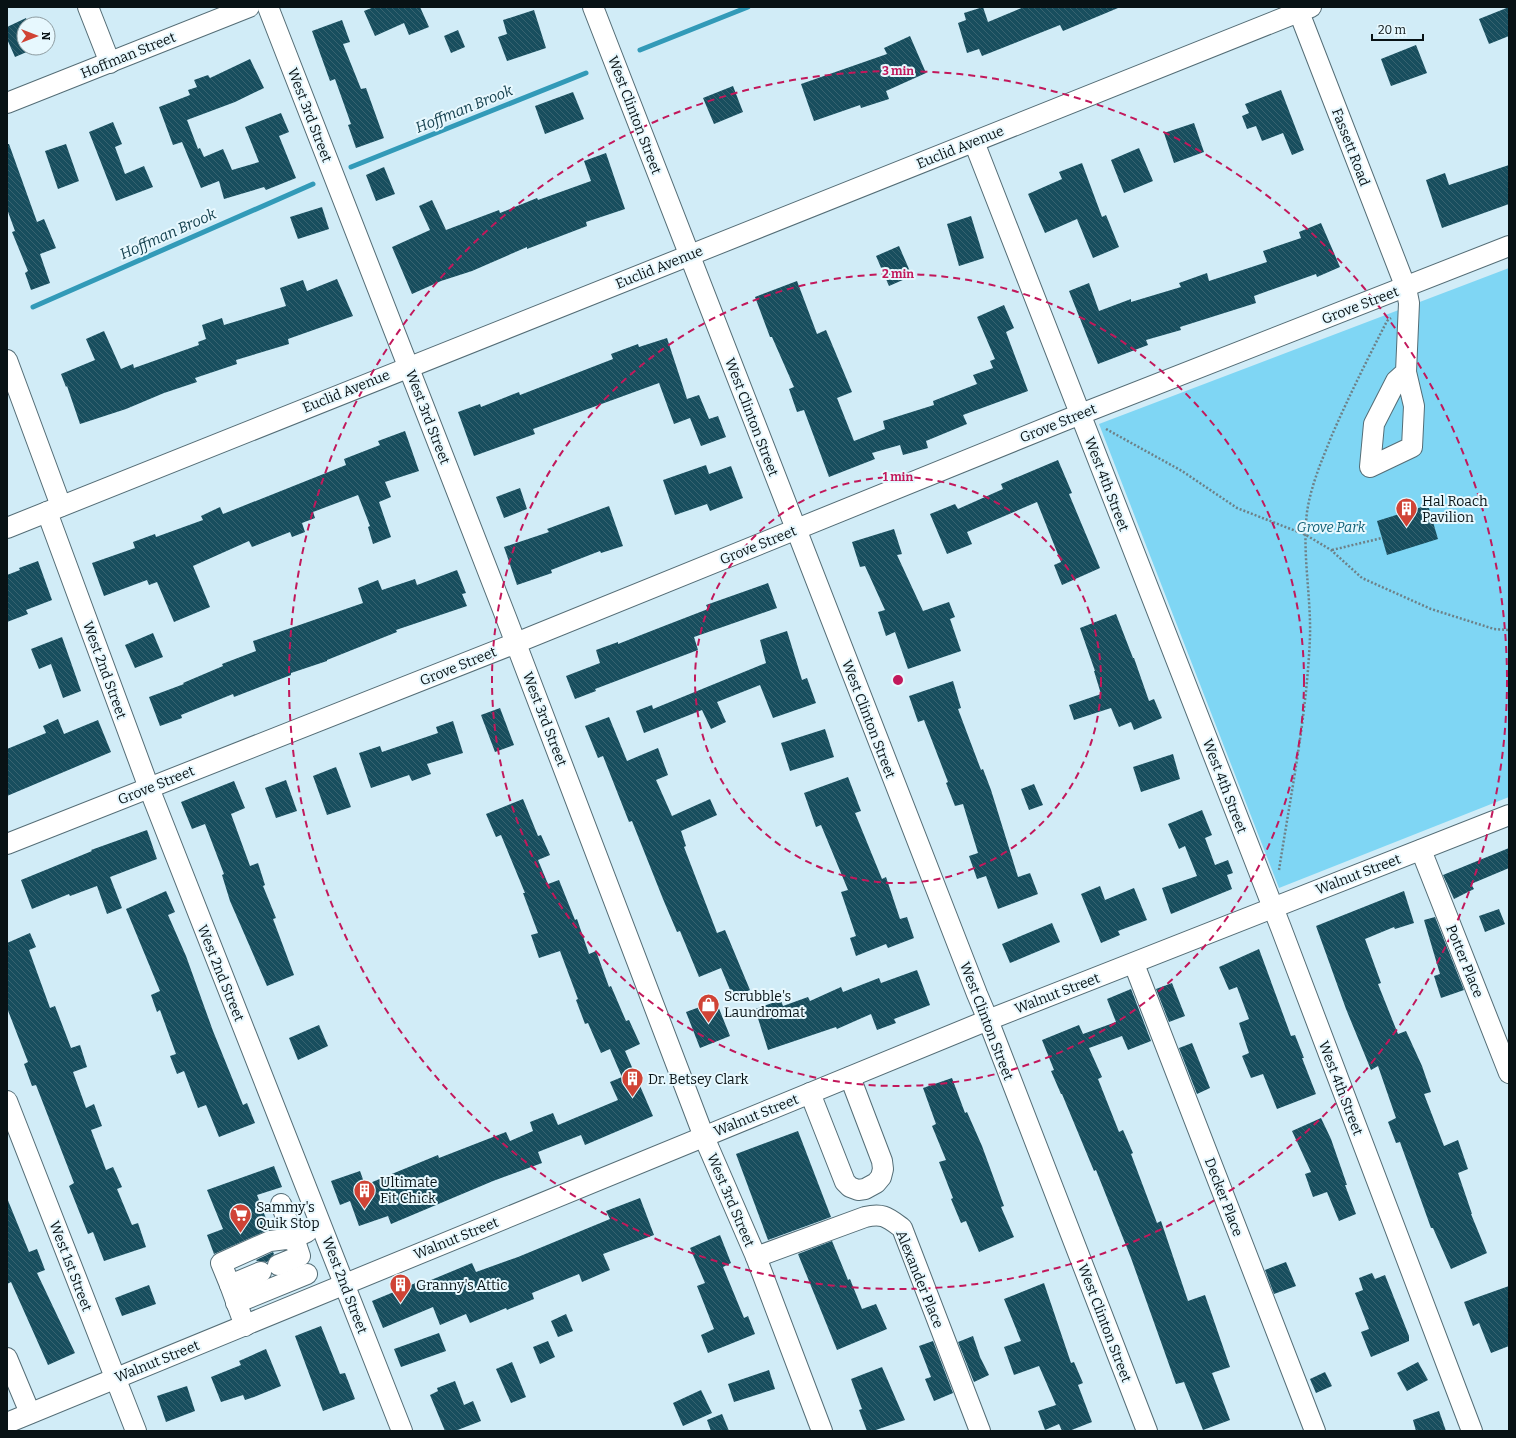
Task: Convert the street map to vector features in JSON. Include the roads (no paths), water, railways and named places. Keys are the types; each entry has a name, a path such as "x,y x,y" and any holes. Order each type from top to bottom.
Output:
{"street":[{"path":"88,7 110,63"},
{"name":"Hoffman Street","path":"7,102 110,63 249,7"},
{"name":"West 3rd Street","path":"268,7 516,643 704,1137 756,1257 822,1431"},
{"name":"West Clinton Street","path":"593,7 795,530 976,994 988,1020 1147,1431"},
{"name":"Euclid Avenue","path":"7,528 408,366 974,142 1302,9"},
{"name":"Fassett Road","path":"1302,9 1407,295"},
{"name":"West 4th Street","path":"974,142 1272,907 1472,1431"},
{"name":"Grove Street","path":"7,844 516,643 1080,414 1407,295 1509,246"},
{"path":"1406,372 1407,295"},
{"name":"West 2nd Street","path":"7,360 54,509 149,788 402,1431"},
{"name":"Walnut Street","path":"7,1423 245,1326 344,1283 988,1020 1134,964 1272,907 1509,815"},
{"name":"Potter Place","path":"1421,850 1509,1073"},
{"name":"Decker Place","path":"1134,964 1315,1431"},
{"path":"810,1093 845,1182 850,1188 858,1190 865,1189 876,1184 881,1177 882,1161 850,1077"},
{"name":"West 1st Street","path":"7,1101 136,1431"},
{"path":"281,1204 316,1295"},
{"name":"Alexander Place","path":"756,1257 865,1217 878,1214 888,1218 902,1228 980,1431"},
{"path":"236,1303 301,1256 321,1226"},
{"path":"245,1326 221,1263 270,1241 301,1256"},
{"path":"230,1285 301,1256"},
{"path":"7,1358 30,1413"}],"waterway":[{"name":"Hoffman Brook","path":"640,50 748,7"},
{"name":"Hoffman Brook","path":"351,167 586,73"},
{"name":"Hoffman Brook","path":"33,307 313,184"}],"place":[{"name":"Hal Roach Pavilion","path":"1407,528"},
{"name":"Scrubble's Laundromat","path":"708,1024"},
{"name":"Dr. Betsey Clark","path":"632,1098"},
{"name":"Ultimate Fit Chick","path":"364,1210"},
{"name":"Sammy's Quik Stop","path":"240,1234"},
{"name":"Granny's Attic","path":"401,1304"}],"park label":[{"name":"Grove Park","path":"1331,527"}]}
